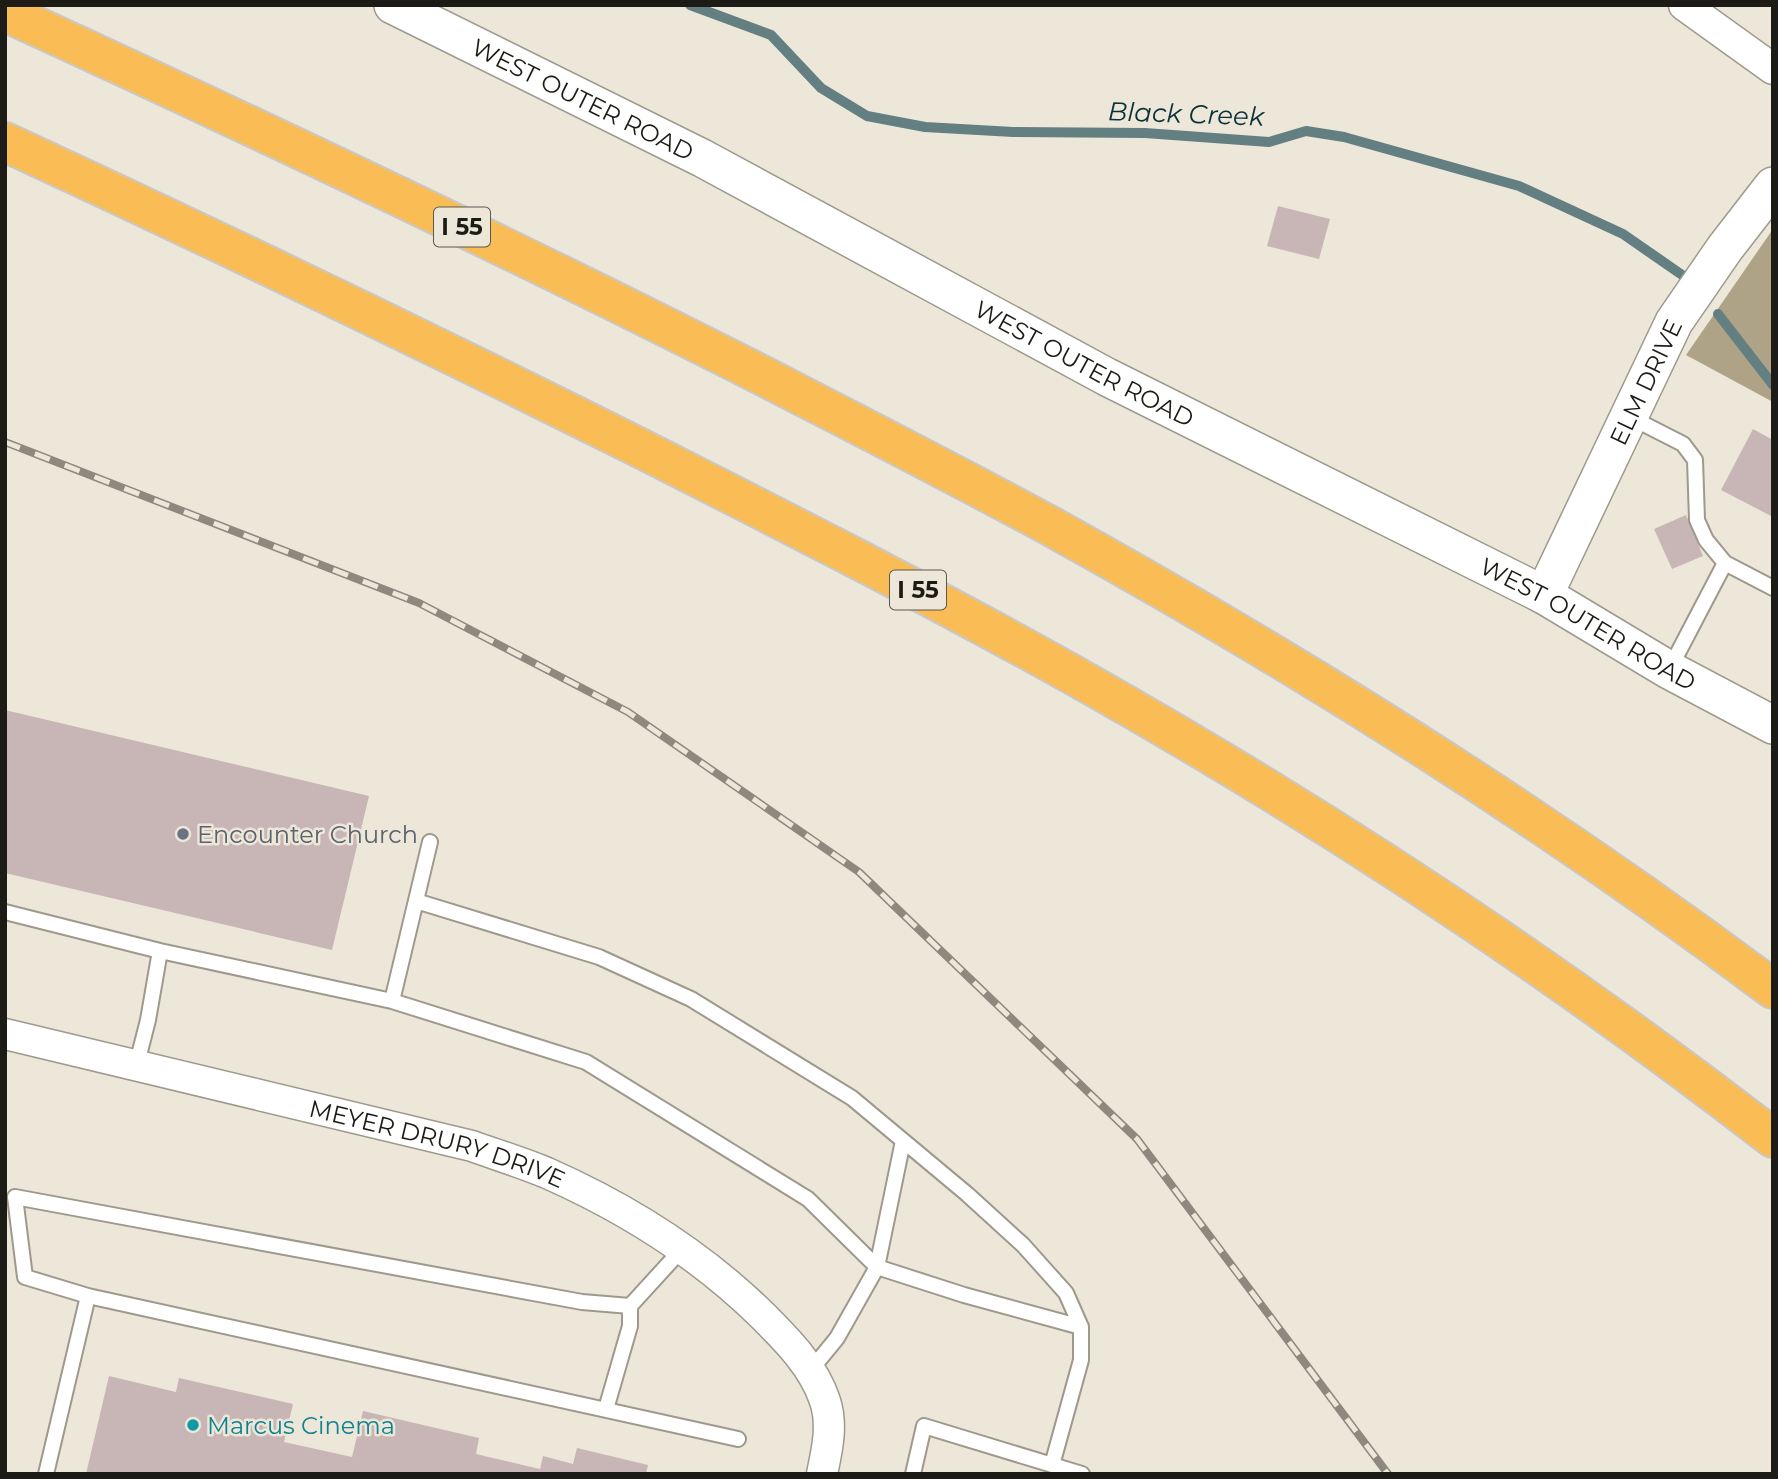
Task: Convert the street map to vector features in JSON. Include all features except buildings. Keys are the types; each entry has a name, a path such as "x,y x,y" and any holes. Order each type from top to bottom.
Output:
{"highway":[{"name":"I 55","path":"5,12 338,167 589,289 913,453 1055,529 1375,716 1548,829 1773,989"},
{"name":"I 55","path":"5,142 337,297 496,376 908,585 1076,676 1242,774 1417,885 1581,997 1773,1138"}],"street":[{"name":"WEST OUTER ROAD","path":"393,5 702,158 1107,377 1544,595 1669,670 1773,725"},
{"path":"1684,5 1773,69"},
{"name":"ELM DRIVE","path":"1544,595 1674,322 1725,248 1773,186"},
{"name":"MEYER DRURY DRIVE","path":"5,1034 472,1146 545,1172 601,1199 683,1248 789,1342 810,1371 825,1401 830,1438 822,1474"}],"lane":[{"path":"1629,416 1683,444 1695,460 1697,520 1706,540 1725,563 1773,588"},
{"path":"1669,670 1725,563"},
{"path":"393,1001 430,842"},
{"path":"416,901 599,957 691,999 852,1098 967,1194 1023,1245 1066,1293 1081,1327 1081,1360 1052,1465"},
{"path":"5,912 160,951 393,1001 586,1062 808,1199 877,1267 964,1295 1081,1327"},
{"path":"136,1067 148,1020 160,951"},
{"path":"810,1371 836,1338 877,1267 903,1141"},
{"path":"630,1306 582,1302 15,1197 25,1277 88,1296 738,1439"},
{"path":"606,1409 630,1326 630,1306 683,1248"},
{"path":"46,1474 88,1296"},
{"path":"913,1474 924,1426 1082,1474"}],"shaded area":[{"path":"1773,229 1773,402 1686,355"}],"waterway":[{"name":"Black Creek","path":"690,5 771,35 821,88 867,116 925,127 1013,132 1145,133 1269,142 1306,131 1344,137 1519,186 1623,234 1685,277"},
{"name":"Black Creek","path":"1718,314 1773,385"}],"railway":[{"path":"5,442 419,603 628,712 859,872 1137,1139 1388,1474"}],"place":[{"name":"Encounter Church","path":"183,834"},
{"name":"Marcus Cinema","path":"193,1425"}]}
